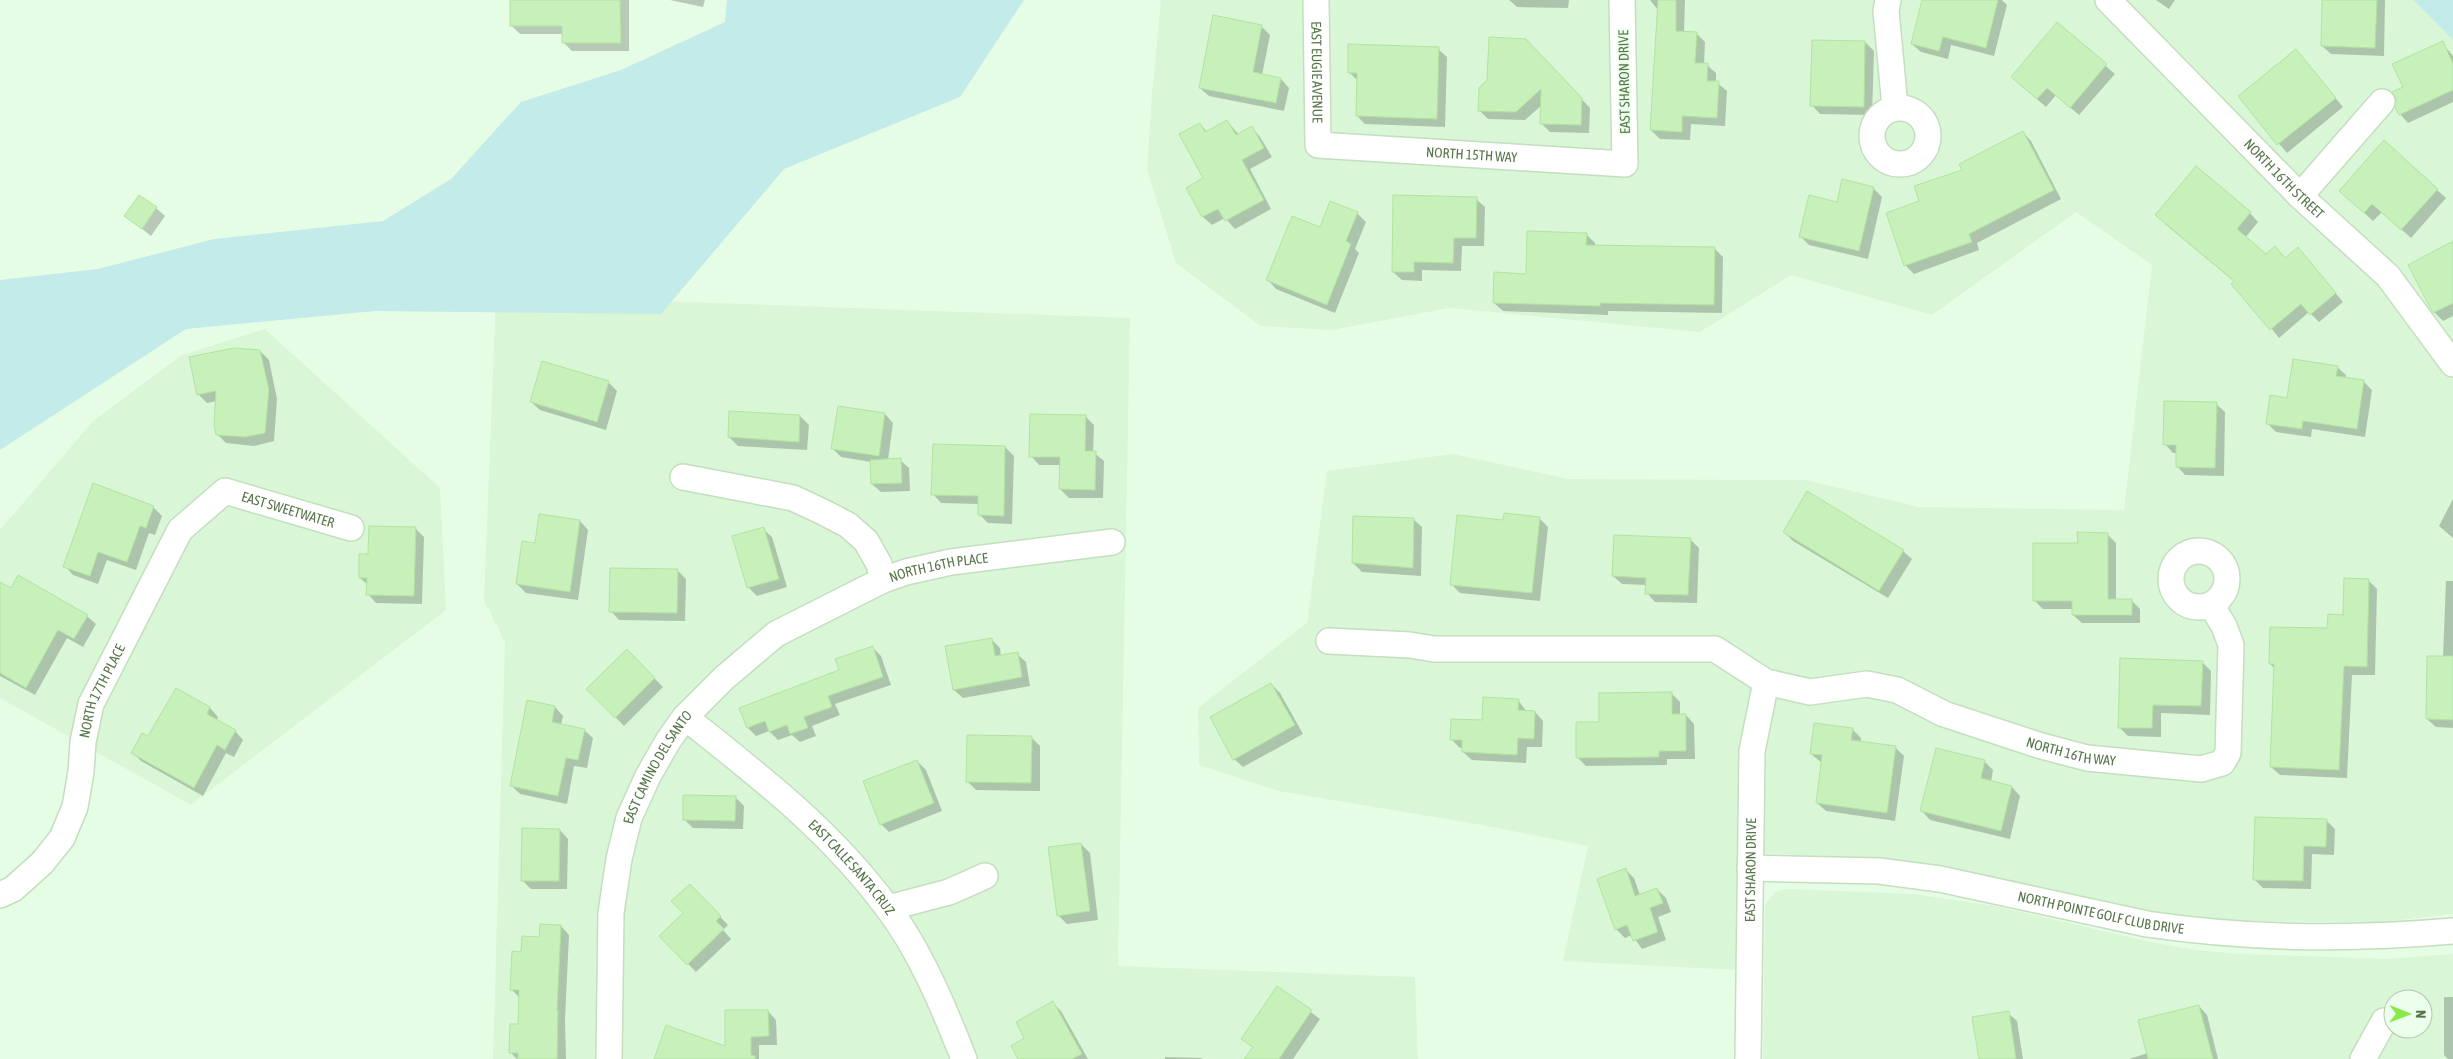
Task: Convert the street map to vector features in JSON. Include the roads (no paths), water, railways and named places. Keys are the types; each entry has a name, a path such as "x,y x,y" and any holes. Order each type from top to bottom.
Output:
{"street":[{"name":"EAST EUGIE AVENUE","path":"1316,0 1318,144"},
{"name":"EAST SHARON DRIVE","path":"1622,0 1625,164"},
{"path":"1888,0 1886,11 1895,108"},
{"name":"NORTH 16TH STREET","path":"2108,0 2300,196 2388,276 2453,364"},
{"path":"2300,196 2382,102"},
{"name":"NORTH 15TH WAY","path":"1318,144 1625,164"},
{"name":"NORTH 16TH PLACE","path":"683,477 793,498 823,512 848,525 866,540 879,564 883,580 906,572 950,562 1112,542"},
{"name":"EAST SWEETWATER","path":"225,491 352,528"},
{"name":"NORTH 17TH PLACE","path":"0,895 13,888 35,869 62,838 75,807 81,772 83,742 92,704 180,530 225,491"},
{"name":"EAST CAMINO DEL SANTO","path":"610,1059 611,913 619,859 629,818 648,776 684,718 724,678 776,634 883,580"},
{"name":"NORTH 16TH WAY","path":"1766,682 1810,692 1867,684 1897,690 1944,714 2038,745 2088,758 2201,769 2222,763 2228,753 2230,646 2224,626 2211,605"},
{"path":"1329,640 1434,648 1715,649 1766,682"},
{"name":"EAST SHARON DRIVE","path":"1748,1059 1752,751 1766,682"},
{"name":"EAST CALLE SANTA CRUZ","path":"684,718 811,820 840,849 888,908 948,1016 964,1059"},
{"name":"NORTH POINTE GOLF CLUB DRIVE","path":"1750,868 1879,871 1931,878 2178,929 2332,937 2386,937 2453,931"},
{"path":"888,908 949,892 985,876"},
{"path":"2363,1059 2383,1023"}]}
